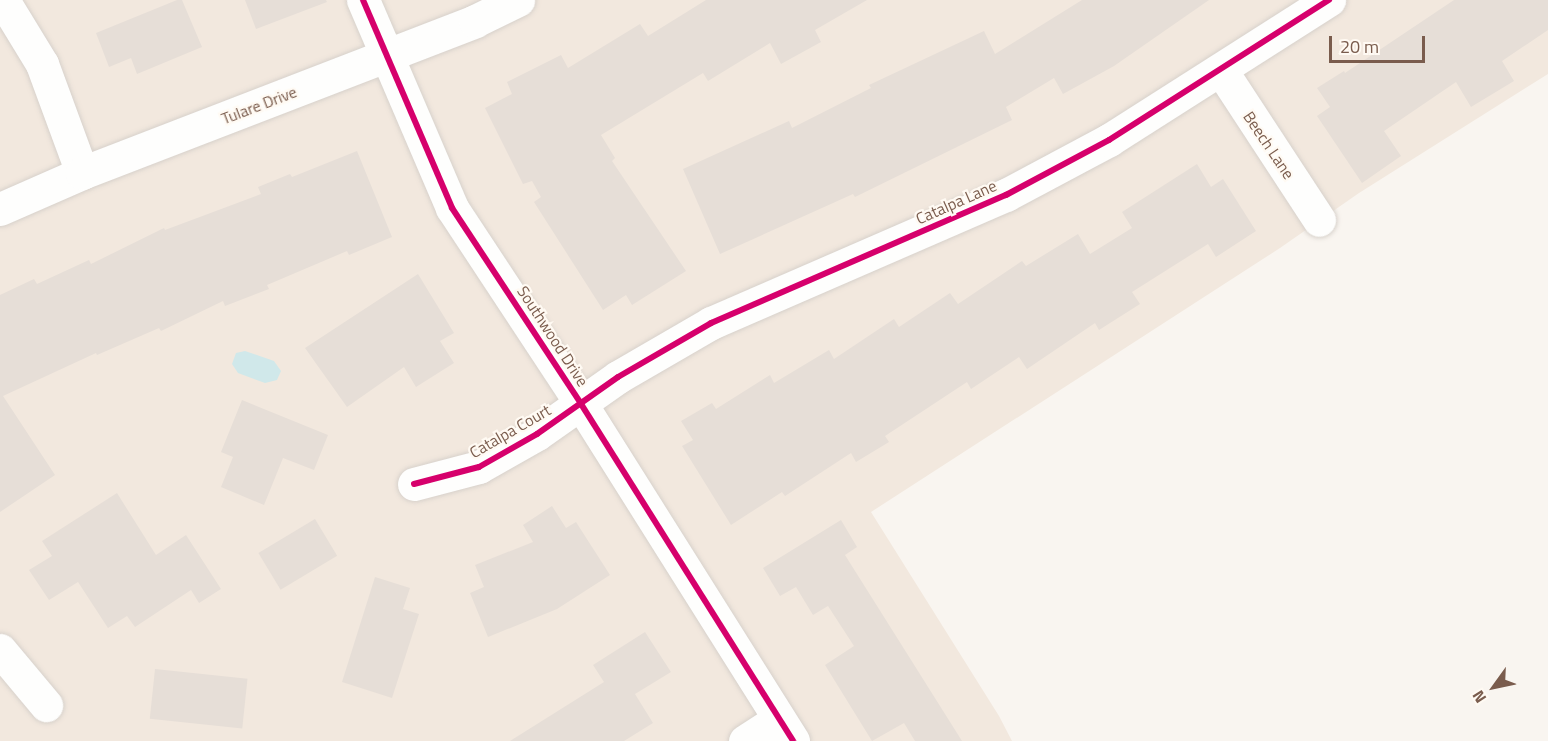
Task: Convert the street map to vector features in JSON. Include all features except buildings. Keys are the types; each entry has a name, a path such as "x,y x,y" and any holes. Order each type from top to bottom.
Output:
{"street":[{"path":"3,0 42,64 82,173"},
{"name":"Southwood Drive","path":"363,0 452,208 581,404 786,730"},
{"name":"Tulare Drive","path":"0,209 82,173 475,21 518,0"},
{"name":"Catalpa Lane","path":"581,404 618,377 711,323 1006,195 1109,140 1329,0"},
{"name":"Beech Lane","path":"1221,70 1319,220"},
{"name":"Catalpa Court","path":"414,484 479,467 537,434 581,404"},
{"path":"0,650 46,705"},
{"path":"745,741 786,730"}],"shaded area":[{"path":"0,0 1548,0 1548,74 1359,193 1280,248 871,512 999,716 1012,741 0,741"}],"water":[{"path":"245,351 274,361 281,371 277,380 265,383 238,373 232,364 236,353"}],"cycle path":[{"path":"363,0 452,208 581,404 793,741"},
{"path":"414,484 479,467 537,434 618,377 711,323 1006,195 1109,140 1329,0"}]}
